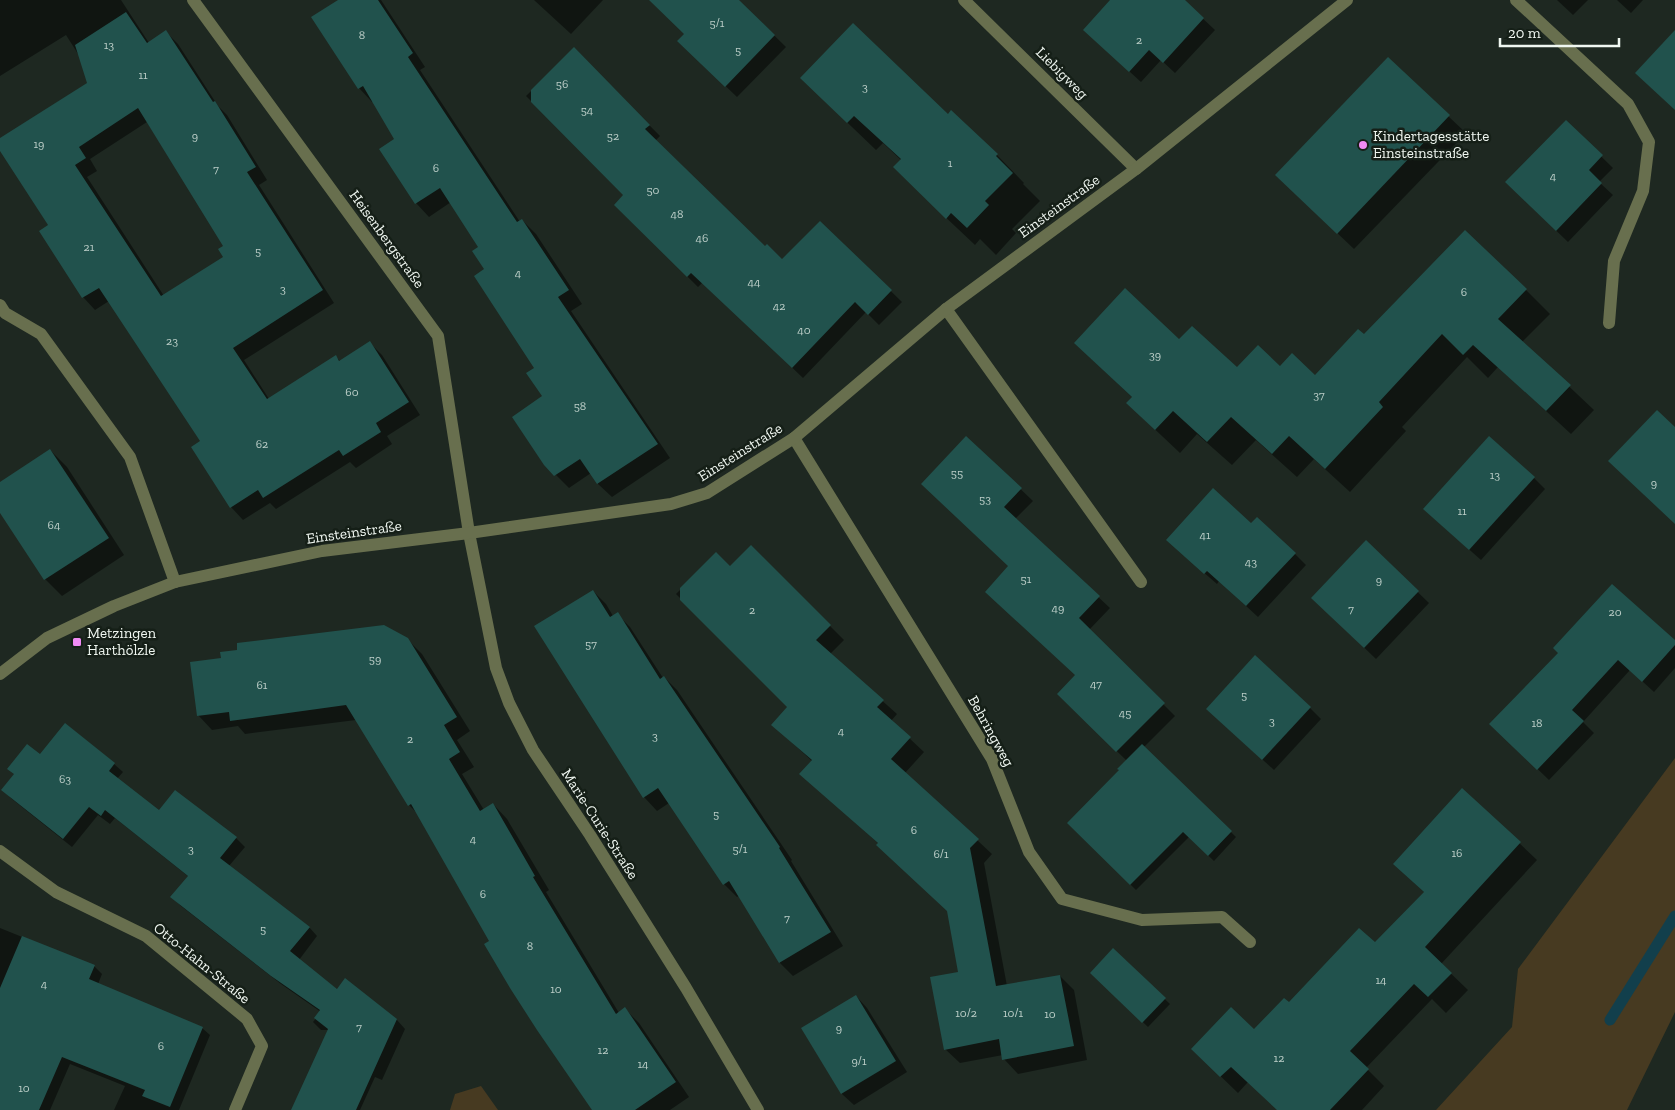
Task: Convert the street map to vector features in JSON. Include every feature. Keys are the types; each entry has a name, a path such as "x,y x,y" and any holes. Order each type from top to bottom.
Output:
{"street":[{"name":"Heisenbergstraße","path":"193,0 438,336 469,533"},
{"name":"Liebigweg","path":"964,0 1136,169"},
{"name":"Einsteinstraße","path":"0,674 47,638 114,606 175,582 322,551 469,533 671,504 707,493 794,438 946,309 1136,169 1347,0"},
{"path":"1516,0 1628,104 1649,142 1643,191 1614,261 1609,323"},
{"path":"0,305 5,313 41,334 130,457 175,582"},
{"path":"946,309 1141,582"},
{"name":"Behringweg","path":"794,438 992,759 1029,852 1062,899 1142,920 1222,917 1250,942"},
{"name":"Marie-Curie-Straße","path":"469,533 496,668 509,704 533,750 590,835 686,988 758,1110"},
{"name":"Otto-Hahn-Straße","path":"0,850 56,892 146,936 247,1019 262,1046 235,1110"}],"shaded area":[{"path":"1675,758 1675,1012 1627,1110 1436,1110 1512,1027 1518,969"},
{"path":"481,1086 498,1110 450,1110 455,1094"}],"building":[{"path":"338,0 378,0 413,53 408,57 517,222 522,219 569,290 558,297 658,444 597,484 580,459 554,476 544,465 512,417 542,396 526,373 534,368 474,276 484,269 472,251 478,247 440,188 415,204 379,149 394,139 363,86 358,89 311,17"},
{"path":"649,0 739,0 775,35 725,87 677,41 684,34"},
{"path":"1110,0 1185,0 1204,18 1163,63 1149,50 1129,72 1083,30"},
{"path":"126,12 147,43 166,30 213,102 215,101 256,167 247,172 323,290 233,348 267,399 336,355 339,361 370,341 409,402 376,423 381,432 343,456 339,450 263,498 258,490 230,508 191,447 200,441 99,288 82,298 39,231 48,225 0,151 0,138 87,83 75,45","holes":["138,108 223,246 218,249 223,257 161,296 75,165 86,158 79,147"]},
{"path":"853,23 948,114 951,110 998,154 996,156 1013,173 985,201 989,205 967,228 951,213 946,219 893,167 901,159 854,116 847,123 800,78"},
{"path":"1675,30 1675,110 1635,73"},
{"path":"574,47 650,125 645,129 765,246 767,244 782,259 820,221 892,290 868,315 855,302 792,368 691,273 687,277 614,205 623,195 531,102 531,90"},
{"name":"Kindertagesstätte Einsteinstraße","path":"1388,57 1450,115 1337,234 1275,175"},
{"path":"1566,120 1603,155 1589,170 1602,183 1556,231 1505,182"},
{"path":"1465,230 1527,289 1498,319 1571,385 1546,411 1473,345 1463,355 1442,334 1379,402 1383,407 1325,469 1289,436 1272,454 1231,417 1207,442 1173,411 1155,430 1126,403 1132,397 1074,343 1125,288 1179,339 1192,326 1237,367 1258,345 1280,366 1292,353 1315,375 1358,329 1364,334"},
{"path":"1657,410 1675,427 1675,524 1608,461"},
{"path":"966,436 1022,488 1004,507 1100,596 1079,618 1165,703 1116,752 1057,694 1075,675 985,592 1008,566 921,484"},
{"path":"1489,436 1535,477 1469,550 1423,509"},
{"path":"50,449 109,538 44,580 0,513 0,482"},
{"path":"1213,488 1251,523 1257,517 1296,553 1246,606 1207,571 1204,574 1166,540"},
{"path":"1366,540 1419,591 1364,648 1311,598"},
{"path":"751,545 831,625 816,640 884,700 877,707 911,737 891,759 979,839 970,848 996,986 1060,975 1074,1046 1002,1060 999,1039 944,1050 930,977 958,972 947,911 876,845 878,843 799,774 812,760 771,725 787,707 680,600 680,588 716,552 730,566"},
{"path":"1612,584 1675,640 1675,645 1642,682 1618,660 1572,710 1584,721 1537,770 1489,724 1558,653 1553,648"},
{"path":"593,590 610,617 618,612 660,679 664,676 780,847 831,932 779,963 729,881 723,885 658,788 643,798 534,626"},
{"path":"384,625 408,638 457,717 444,725 460,752 449,759 480,811 493,803 535,876 533,877 616,1014 625,1007 676,1082 635,1110 592,1110 510,988 484,944 489,941 411,804 408,806 346,705 230,721 229,712 197,716 190,662 221,658 220,652 237,650 237,643"},
{"path":"1255,655 1311,707 1262,760 1206,709"},
{"path":"65,723 115,763 109,771 159,810 175,790 237,837 220,858 310,927 290,951 337,989 345,978 397,1019 356,1110 291,1110 328,1029 314,1018 320,1010 271,976 170,897 188,876 105,810 101,816 89,807 63,839 1,790 14,774 7,769 27,744 40,754"},
{"path":"1142,744 1232,831 1208,856 1183,832 1130,885 1067,823"},
{"path":"1462,788 1521,842 1425,947 1452,973 1428,997 1414,984 1350,1051 1369,1069 1330,1110 1277,1110 1231,1067 1220,1077 1191,1049 1231,1007 1254,1029 1284,998 1289,1002 1359,928 1375,942 1424,892 1393,864"},
{"path":"22,936 95,965 89,979 203,1027 170,1107 142,1096 145,1090 62,1057 39,1110 0,1110 0,988"},
{"path":"1113,948 1166,998 1142,1023 1090,973"},
{"path":"856,995 896,1061 841,1094 801,1028"}],"waterway":[{"path":"1610,1020 1675,916"}],"place":[{"name":"Kindertagesstätte Einsteinstraße","path":"1363,145"},
{"name":"Metzingen Harthölzle","path":"77,642"}]}
